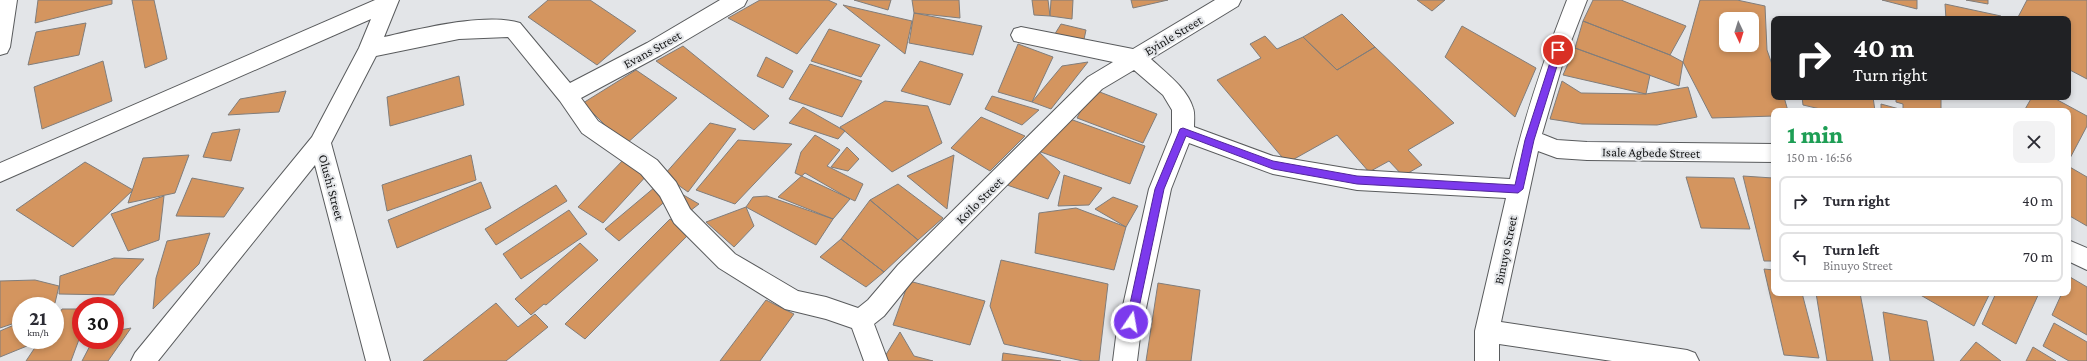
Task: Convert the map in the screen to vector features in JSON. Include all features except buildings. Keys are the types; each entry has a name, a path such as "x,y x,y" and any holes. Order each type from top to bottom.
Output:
{"street":[{"path":"0,46 7,0"},
{"name":"Evans Street","path":"567,95 654,49 737,0"},
{"name":"Eyinle Street","path":"1135,58 1231,0"},
{"name":"Binuyo Street","path":"1487,361 1487,331 1530,140 1553,62 1577,0"},
{"path":"0,173 389,1"},
{"name":"Olushi Street","path":"378,361 320,142 369,50 389,1"},
{"path":"369,50 424,36 493,27 513,29 567,95 590,127 649,167 668,189 682,216 727,261 793,301 826,308 861,320 876,361"},
{"path":"1021,35 1135,58 1170,89 1183,109 1183,132 1160,189 1128,337 1125,361"},
{"name":"Koilo Street","path":"861,320 876,308 906,272 1068,113 1095,83 1135,58"},
{"path":"1183,132 1273,165 1357,180 1518,189"},
{"name":"Isale Agbede Street","path":"1530,140 1557,149 1587,151 1771,153"},
{"path":"143,361 320,142"},
{"path":"2071,252 2087,260"},
{"path":"1487,331 1687,361"}],"route":[{"path":"1131,322 1160,189 1183,132 1273,165 1357,180 1518,189 1530,140 1553,62 1558,50"}]}
